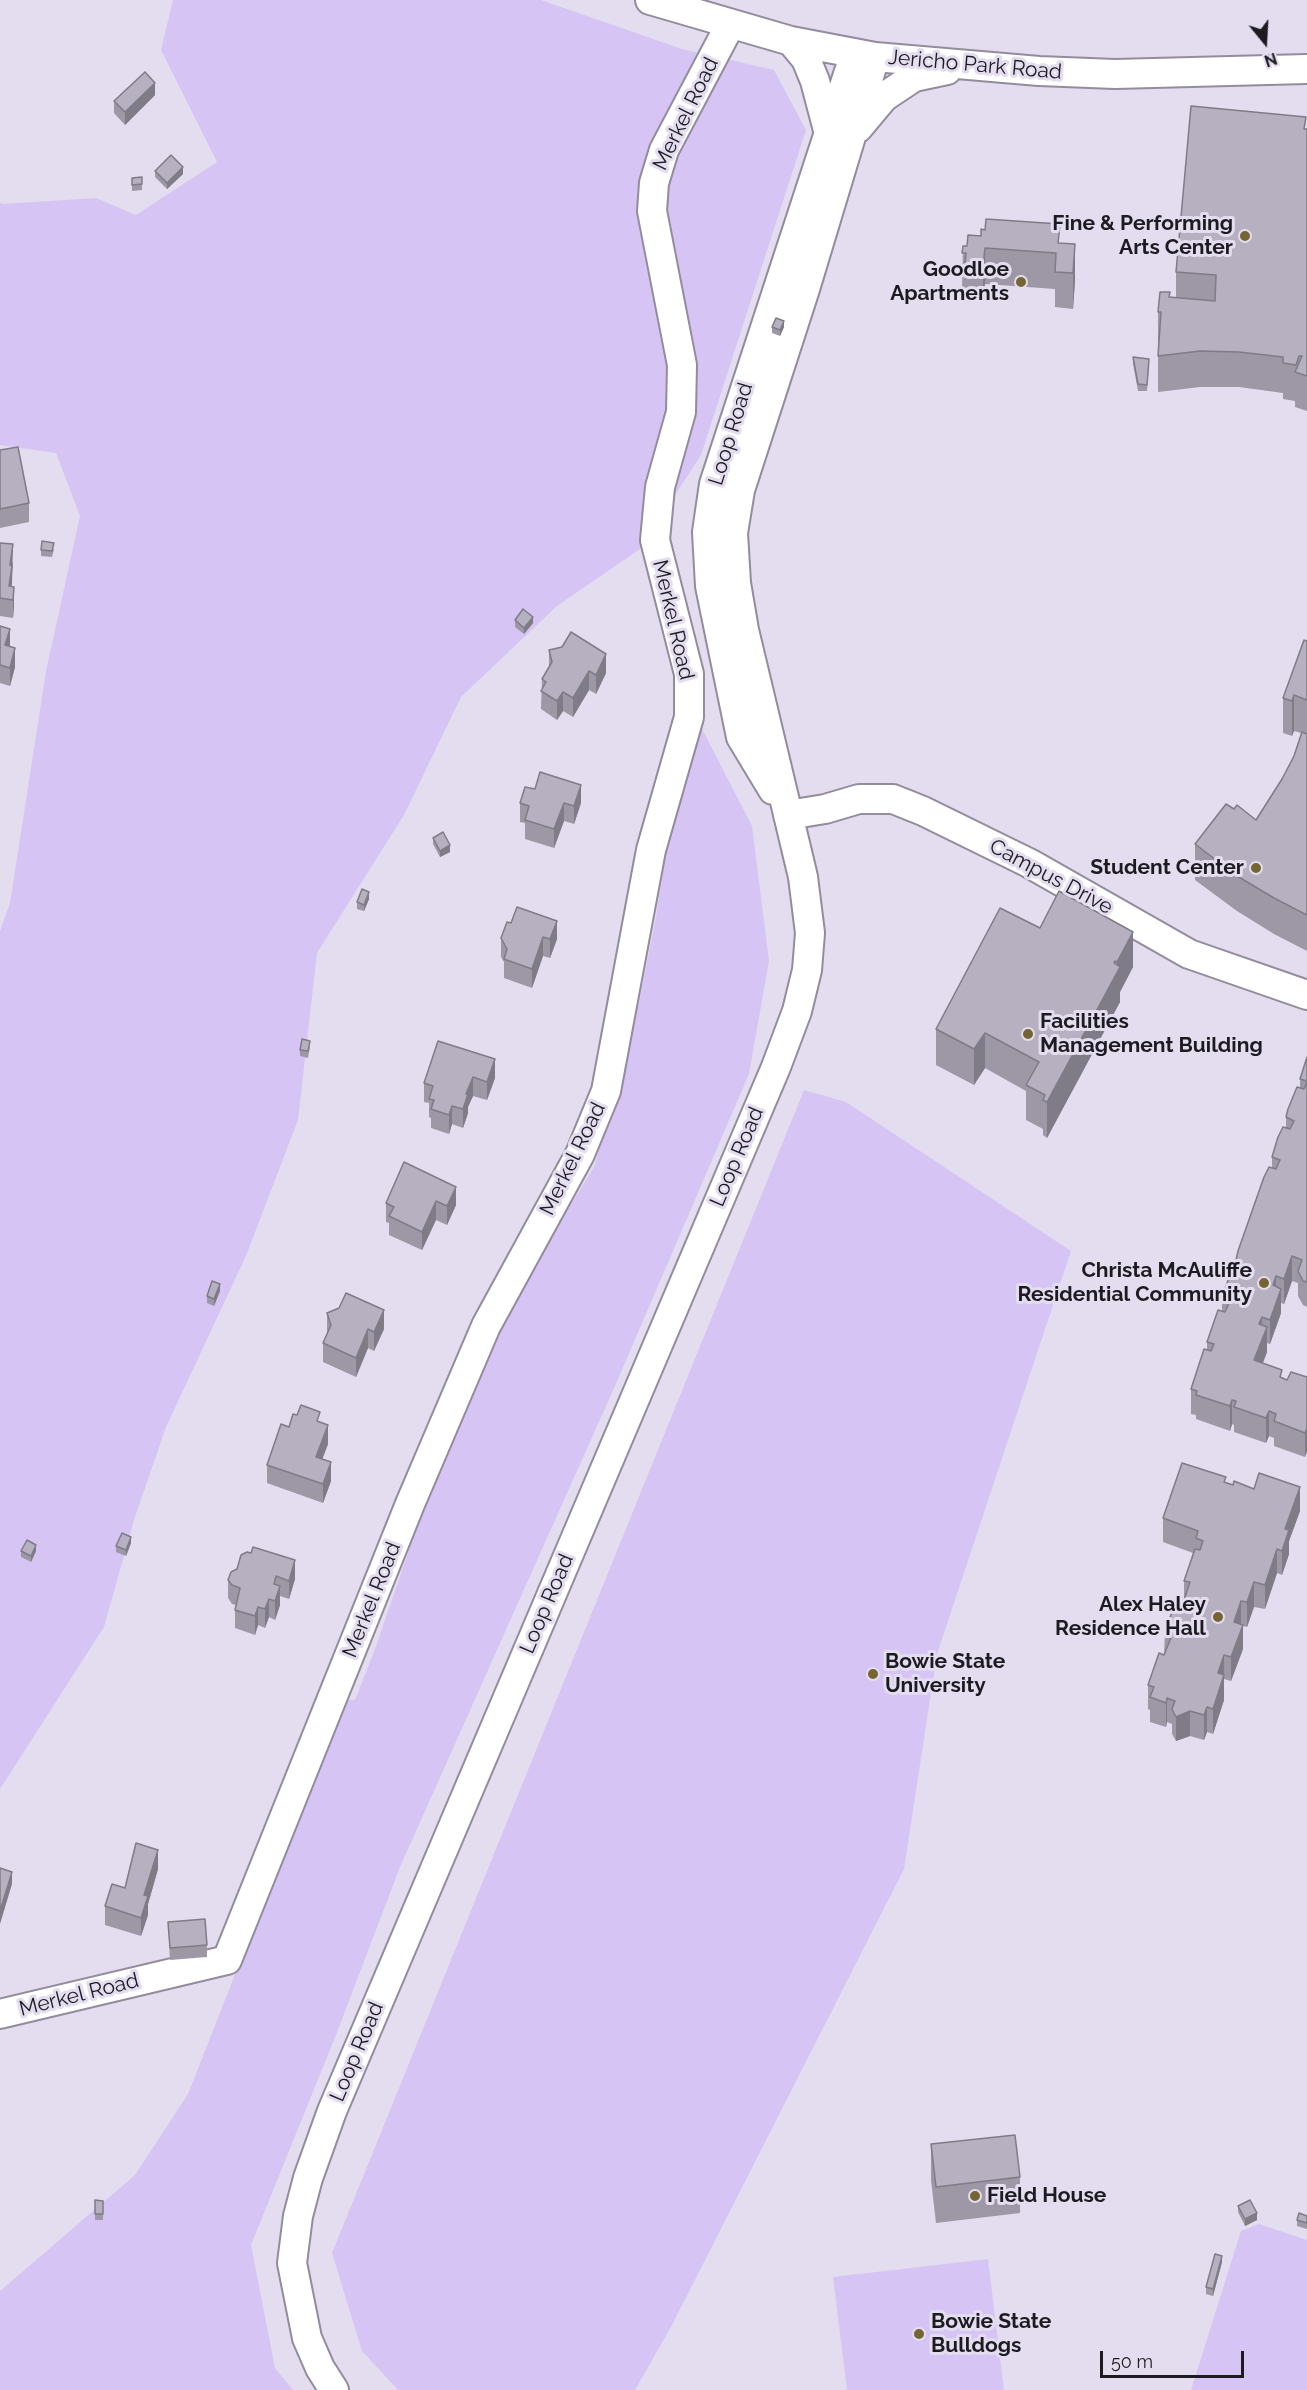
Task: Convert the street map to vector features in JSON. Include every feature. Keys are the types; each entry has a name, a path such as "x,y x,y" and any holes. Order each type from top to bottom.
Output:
{"street":[{"name":"Jericho Park Road","path":"650,0 791,41 865,55 1039,71 1115,74 1307,69"},
{"name":"Merkel Road","path":"0,2014 227,1960 410,1504 486,1326 580,1154 606,1091 651,850 689,717 689,674 655,540 660,487 681,412 682,365 652,211 654,183 664,150 730,25"},
{"path":"791,41 807,59 839,137 884,97 914,77 973,65"},
{"name":"Loop Road","path":"334,2390 320,2368 307,2338 292,2263 298,2216 308,2178 332,2111 797,1011 807,970 810,933 803,877 744,630 736,583 734,533 740,490 805,289 839,137 865,55"},
{"name":"Campus Drive","path":"788,814 825,809 859,799 893,800 1029,863 1189,954 1307,995"}],"shaded area":[{"path":"173,0 541,0 682,49 774,70 806,130 701,455 640,549 557,606 461,697 404,815 317,953 298,1120 246,1256 166,1427 134,1520 104,1627 0,1789 0,931 10,903 46,671 80,516 56,453 0,445 0,202 2,204 96,198 136,215 217,162 161,50"},
{"path":"700,725 752,826 769,961 749,1074 615,1386 400,1867 336,2035 251,2245 275,2368 293,2390 0,2390 0,2291 135,2175 188,2094 343,1700 355,1700 375,1649 450,1431 518,1290 594,1167 633,1033 656,917 674,801"},
{"path":"804,1090 846,1102 1071,1251 937,1654 904,1869 671,2327 635,2390 398,2390 362,2351 332,2253"},
{"path":"1259,2224 1307,2240 1307,2390 1191,2390 1241,2231"},
{"name":"Bowie State Bulldogs","path":"988,2259 1004,2390 847,2390 833,2277"}],"building":[{"path":"145,72 155,83 125,112 114,101"},
{"name":"Fine & Performing Arts Center","path":"1191,106 1306,117 1304,129 1307,129 1307,376 1295,372 1302,356 1299,356 1296,365 1283,363 1283,357 1239,352 1200,351 1158,356 1160,292 1170,292 1169,297 1215,301 1216,275 1176,272"},
{"path":"171,155 183,167 167,183 155,171"},
{"path":"142,177 142,184 132,185 132,178"},
{"path":"986,219 1060,224 1058,243 1075,244 1073,273 1055,272 1056,253 985,248 983,266 965,264 966,253 962,253 963,246 967,246 968,235 981,236 981,229 985,230"},
{"path":"776,318 784,321 780,330 772,327"},
{"path":"1133,357 1149,359 1147,385 1138,384"},
{"path":"18,447 29,503 0,509 0,450"},
{"path":"42,541 54,543 52,551 41,550"},
{"path":"0,543 13,544 9,586 14,587 13,600 0,598"},
{"path":"523,609 533,617 524,628 515,620"},
{"path":"0,626 10,629 5,645 15,648 10,668 0,665"},
{"path":"571,632 606,654 596,675 589,671 573,698 563,692 557,701 541,691 546,682 542,679 552,662 549,650 562,647"},
{"path":"1304,640 1307,641 1307,700 1294,695 1292,701 1283,698"},
{"name":"Student Center","path":"1302,732 1307,734 1307,915 1237,876 1195,844 1226,804 1234,809 1237,805 1256,820 1282,779 1294,756"},
{"path":"540,772 581,785 574,806 564,803 554,829 525,820 529,806 520,803 525,787 535,789"},
{"path":"443,832 450,845 440,851 433,838"},
{"path":"362,889 369,892 364,905 357,902"},
{"name":"Facilities Management Building","path":"1059,891 1133,932 1117,962 1114,963 1120,967 1047,1102 1043,1100 1045,1095 1026,1085 1039,1062 985,1033 974,1049 936,1029 1000,908 1040,928"},
{"path":"517,907 557,921 550,939 543,937 532,969 504,959 507,949 501,938 507,922 511,923"},
{"path":"302,1039 310,1041 308,1051 300,1050"},
{"path":"438,1041 495,1059 487,1082 473,1077 463,1109 452,1106 449,1115 431,1109 434,1100 429,1099 433,1086 424,1083"},
{"path":"1307,1057 1307,1081 1300,1079"},
{"name":"Christa McAuliffe Residential Community","path":"1307,1082 1307,1282 1303,1281 1298,1271 1302,1260 1292,1256 1284,1279 1276,1276 1273,1285 1281,1289 1270,1320 1262,1317 1259,1324 1267,1327 1254,1360 1282,1370 1280,1377 1287,1380 1291,1372 1307,1377 1307,1428 1305,1433 1274,1421 1276,1414 1269,1411 1266,1418 1234,1407 1236,1401 1232,1400 1230,1406 1196,1395 1197,1391 1191,1389 1204,1349 1211,1351 1214,1344 1207,1342 1218,1310 1225,1312 1229,1303 1222,1300 1224,1291 1232,1270 1239,1273 1242,1263 1236,1260 1238,1251 1264,1177 1269,1167 1276,1169 1280,1160 1272,1157 1278,1137 1283,1127 1290,1129 1294,1121 1286,1117 1288,1109 1297,1087 1304,1089"},
{"path":"404,1162 456,1187 447,1206 436,1201 422,1232 389,1216 394,1207 386,1203"},
{"path":"212,1281 220,1284 214,1299 207,1296"},
{"path":"346,1293 384,1310 374,1332 368,1329 356,1358 323,1343 331,1325 327,1313 339,1308"},
{"path":"301,1405 320,1412 317,1421 328,1425 316,1457 331,1462 323,1484 267,1465 281,1424 289,1427 293,1414 297,1415"},
{"name":"Alex Haley Residence Hall","path":"1182,1463 1226,1477 1224,1482 1233,1485 1234,1481 1254,1489 1259,1473 1300,1487 1285,1529 1289,1530 1282,1551 1277,1549 1265,1585 1254,1582 1247,1602 1241,1601 1234,1622 1243,1625 1231,1657 1224,1655 1218,1673 1224,1675 1213,1709 1207,1707 1204,1715 1190,1711 1176,1717 1172,1709 1175,1701 1167,1698 1166,1703 1150,1697 1154,1687 1148,1685 1159,1653 1164,1655 1172,1635 1165,1632 1176,1600 1183,1603 1190,1582 1184,1581 1195,1549 1200,1550 1203,1541 1196,1538 1198,1531 1163,1518"},
{"path":"122,1533 131,1537 126,1550 116,1546"},
{"path":"27,1540 36,1545 31,1556 21,1551"},
{"path":"253,1547 295,1560 289,1581 276,1576 274,1584 280,1586 275,1601 269,1599 265,1609 258,1607 255,1616 235,1610 240,1588 232,1585 228,1580 231,1572 237,1569 241,1555 251,1553"},
{"path":"136,1843 158,1850 144,1895 148,1896 141,1918 105,1906 112,1884 125,1888"},
{"path":"0,1868 12,1872 0,1911"},
{"path":"205,1919 207,1945 170,1948 168,1922"},
{"path":"1015,2135 1020,2177 936,2187 931,2144"},
{"path":"95,2200 103,2201 103,2214 95,2214"},
{"path":"1250,2200 1257,2213 1245,2219 1238,2206"},
{"path":"1299,2213 1307,2216 1307,2223 1297,2220"},
{"path":"1215,2254 1222,2256 1213,2289 1206,2287"}],"place":[{"name":"Fine & Performing Arts Center","path":"1245,236"},
{"name":"Goodloe Apartments","path":"1021,282"},
{"name":"Student Center","path":"1256,868"},
{"name":"Facilities Management Building","path":"1028,1034"},
{"name":"Christa McAuliffe Residential Community","path":"1264,1283"},
{"name":"Alex Haley Residence Hall","path":"1218,1617"},
{"name":"Bowie State University","path":"873,1674"},
{"name":"Field House","path":"975,2196"},
{"name":"Bowie State Bulldogs","path":"919,2334"}]}
